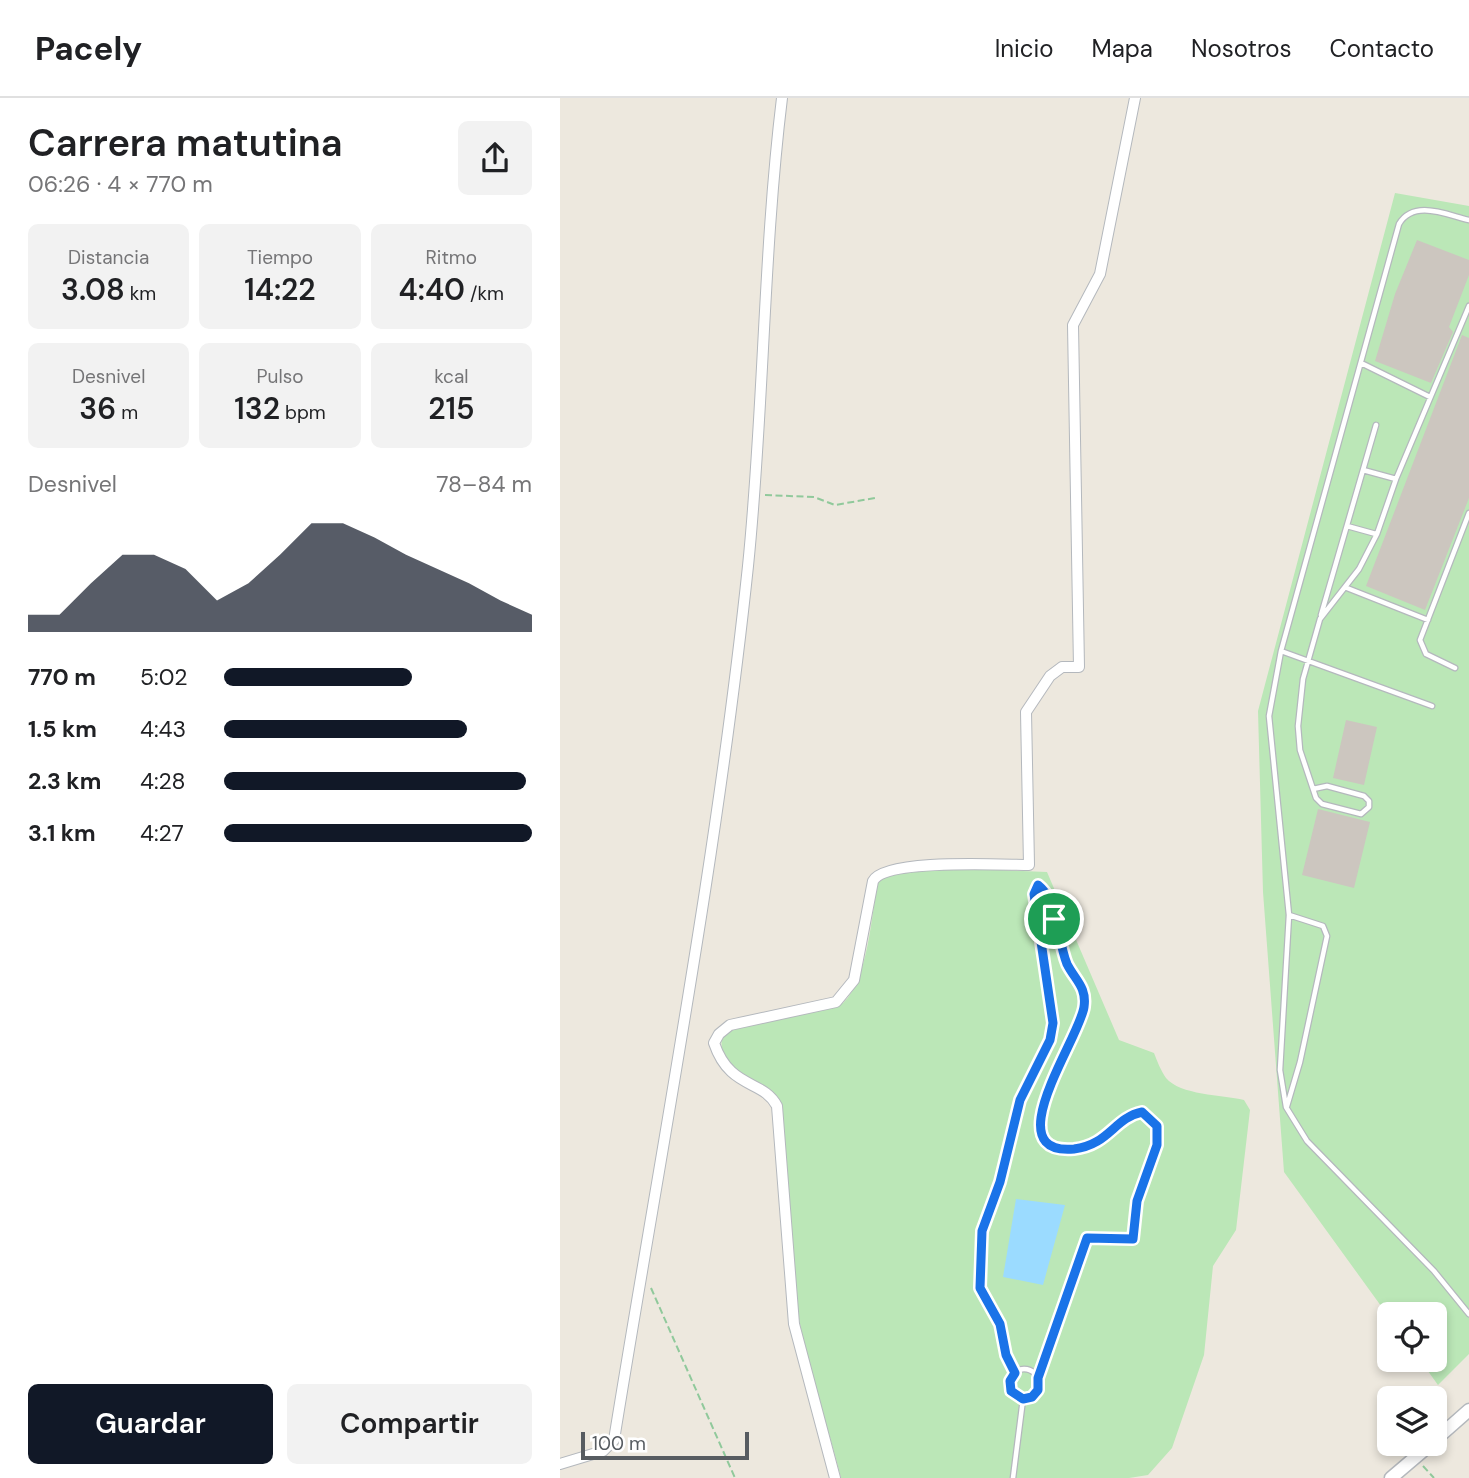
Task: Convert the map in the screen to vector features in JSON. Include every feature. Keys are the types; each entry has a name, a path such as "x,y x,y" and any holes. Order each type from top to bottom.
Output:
{"street":[{"path":"560,1464 603,1451 614,1440 722,791 755,485 782,98"},
{"path":"835,1478 794,1324 777,1106 773,1098 734,1077 720,1060 714,1043 730,1025 836,1002 847,992 854,980 873,881 881,873 938,864 1029,865 1026,712 1050,676 1062,667 1079,667 1073,325 1100,274 1135,98"},
{"path":"1447,1429 1469,1410"},
{"path":"1391,1478 1416,1457"}],"lane":[{"path":"1469,220 1421,209 1403,218 1281,650 1269,726 1289,915 1280,1070 1286,1107 1307,1141 1434,1270 1469,1314"},
{"path":"1320,619 1347,588 1377,534 1396,479 1469,306"},
{"path":"1361,363 1430,397"},
{"path":"1313,789 1326,786 1364,796 1369,801 1369,807 1361,814 1322,804 1313,789 1300,750 1298,726 1303,679 1376,425"},
{"path":"1363,470 1396,479"},
{"path":"1455,668 1426,654 1420,640 1469,513"},
{"path":"1347,526 1377,534"},
{"path":"1347,588 1429,620"},
{"path":"1281,650 1432,706"},
{"path":"1038,885 1051,903 1068,965 1082,985 1084,1005 1079,1028 1048,1089 1039,1126 1042,1138 1052,1147 1073,1149 1093,1145 1112,1134 1128,1115 1142,1112 1157,1126 1157,1145 1137,1201 1133,1239 1087,1238 1038,1378 1036,1394 1023,1399 1014,1395 1010,1386 1015,1373 1006,1355 1000,1324 980,1288 980,1255 982,1231 1000,1182 1020,1100 1050,1040 1053,1023 1034,894 1038,885"},
{"path":"1286,1107 1300,1062 1327,936 1323,926 1289,915"},
{"path":"1015,1373 1029,1370 1038,1378"},
{"path":"1013,1478 1023,1399"}],"path":[{"path":"755,485 762,494 814,497 828,505 875,498"},
{"path":"642,1268 735,1478"},
{"path":"1416,1457 1434,1478"}],"green space":[{"path":"1395,193 1469,206 1469,1354 1438,1385 1429,1372 1447,1372 1447,1302 1378,1302 1284,1172 1263,892 1258,711"},
{"path":"956,868 1047,872 1119,1040 1154,1053 1164,1075 1172,1084 1191,1091 1244,1100 1250,1110 1236,1230 1213,1266 1204,1355 1172,1448 1148,1475 1129,1478 841,1478 796,1305 785,1205 781,1107 778,1097 770,1089 728,1062 722,1050 722,1035 731,1028 843,1003 851,993 863,964 878,882 904,871"}],"water":[{"path":"1016,1199 1065,1205 1043,1285 1003,1277"}],"building":[{"path":"1417,240 1469,260 1469,275 1449,327 1453,332 1431,383 1375,361 1395,294"},
{"path":"1462,335 1469,338 1469,498 1425,610 1366,586"},
{"path":"1346,720 1377,727 1364,785 1333,778"},
{"path":"1318,809 1370,822 1354,888 1302,875"}],"route":[{"path":"1038,885 1051,903 1054,919 1068,965 1082,985 1084,1005 1079,1028 1048,1089 1039,1126 1042,1138 1052,1147 1073,1149 1093,1145 1112,1134 1128,1115 1142,1112 1157,1126 1157,1145 1137,1201 1133,1239 1087,1238 1038,1378 1038,1390 1032,1397 1023,1399 1011,1391 1010,1381 1015,1373 1009,1366 1000,1324 980,1288 980,1255 982,1231 1000,1182 1020,1100 1050,1040 1053,1023 1034,894 1038,885"}]}
